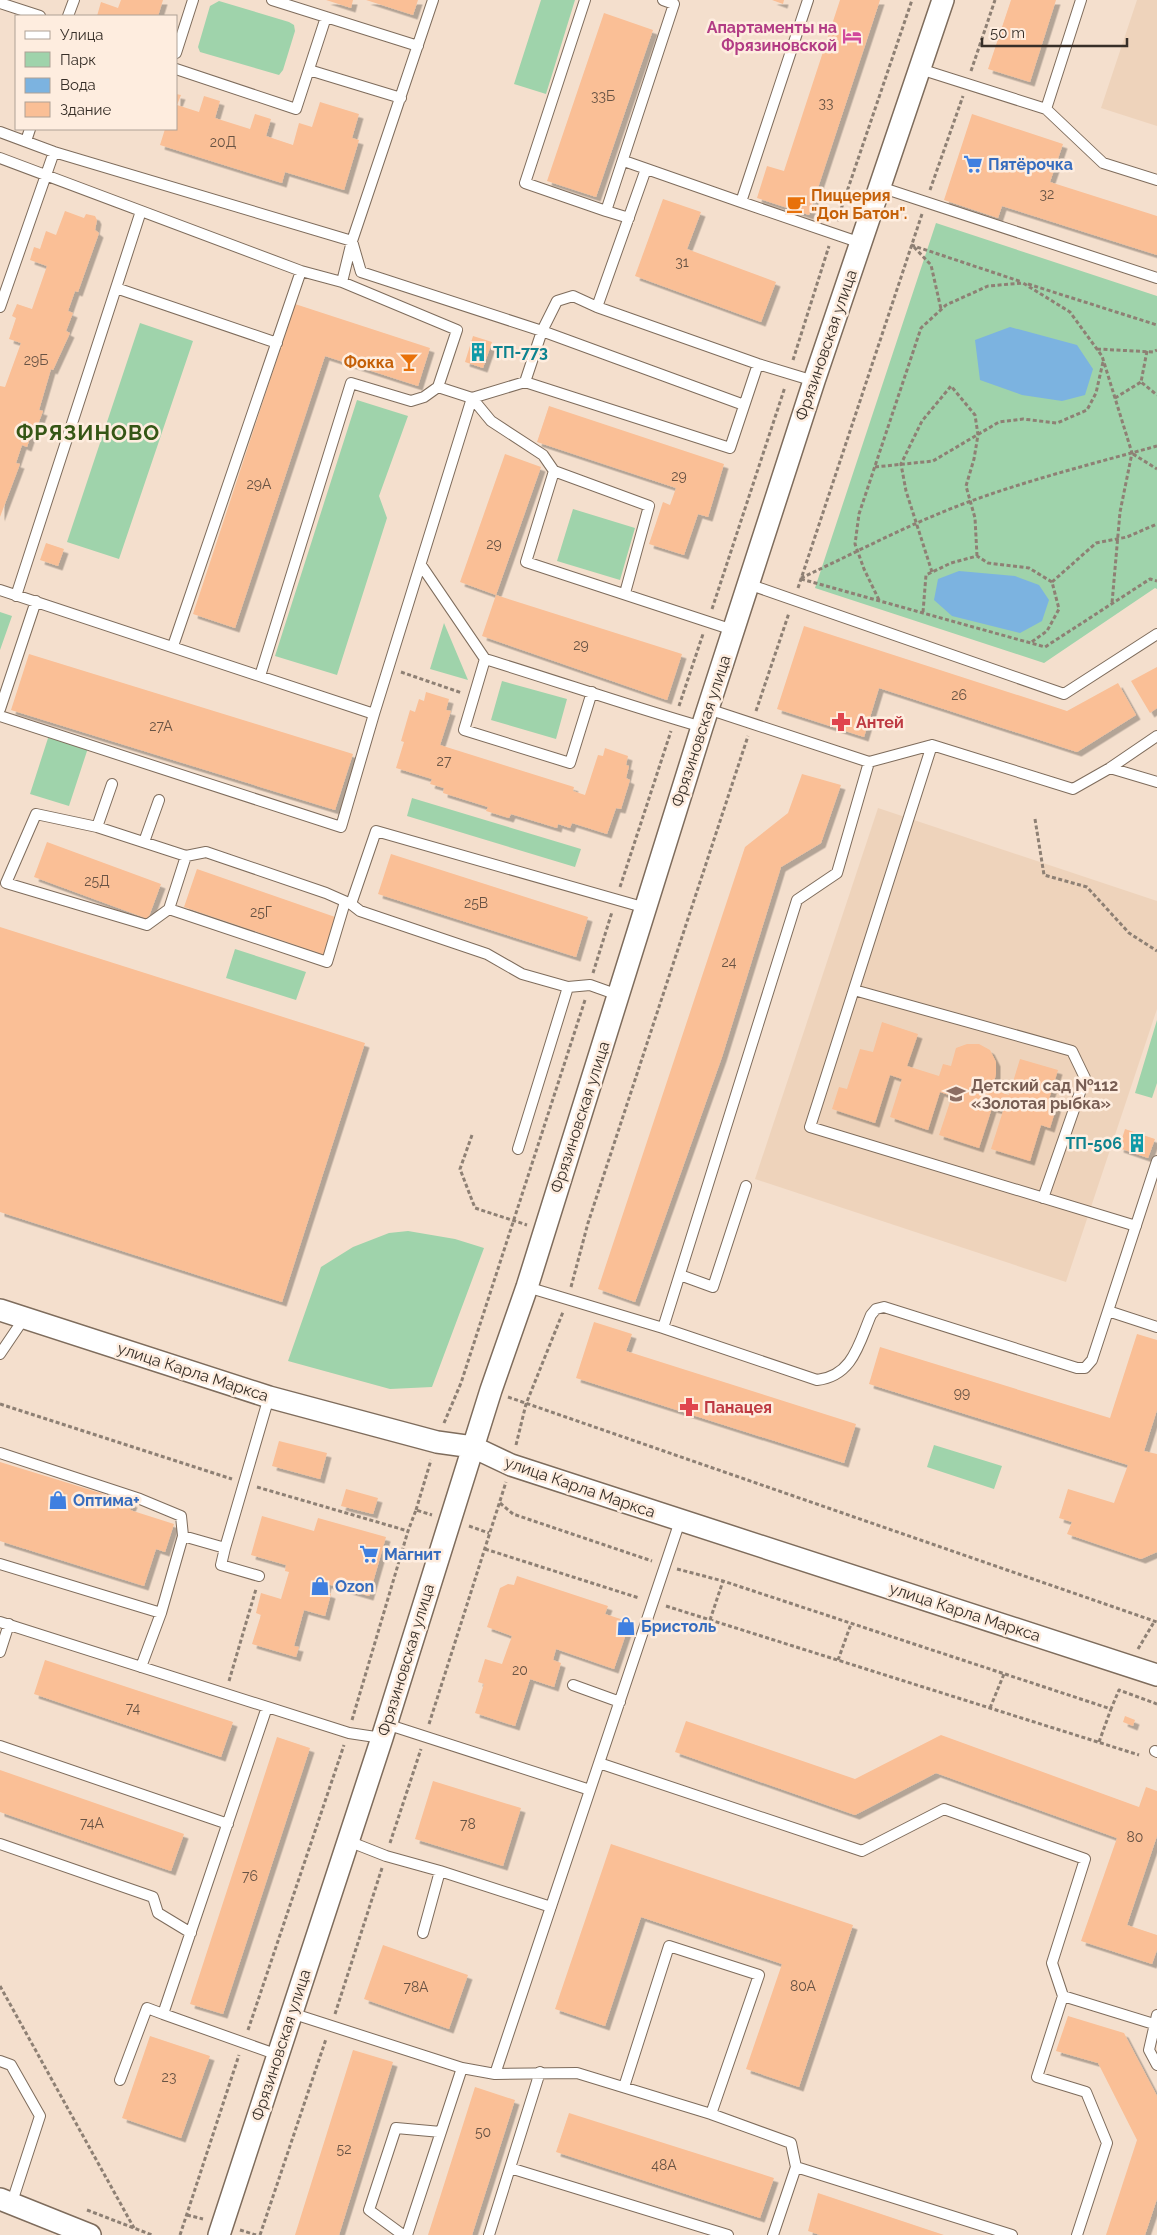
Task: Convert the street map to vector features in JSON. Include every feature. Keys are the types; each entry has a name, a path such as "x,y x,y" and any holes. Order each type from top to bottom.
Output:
{"street":[{"name":"Фрязиновская улица","path":"220,2235 384,1730 491,1390 527,1288 733,630 814,381 943,0"},
{"name":"улица Карла Маркса","path":"0,1310 268,1397 437,1442 473,1447 511,1465 1157,1675"},
{"path":"6,2200 90,2235"}],"lane":[{"path":"68,15 74,0"},
{"path":"178,46 193,0"},
{"path":"272,0 418,46"},
{"path":"342,282 352,241 433,0"},
{"path":"586,0 524,183 629,218"},
{"path":"606,211 674,4 663,0"},
{"path":"741,202 808,0"},
{"path":"1046,109 1081,0"},
{"path":"0,3 37,15"},
{"path":"178,70 296,109 326,17"},
{"path":"920,69 1046,109 1103,163 1157,180"},
{"path":"309,70 401,98"},
{"path":"26,141 30,130"},
{"path":"0,132 54,152 352,241"},
{"path":"0,307 54,152"},
{"path":"0,160 301,271 342,282 457,330 438,387 424,397 411,401 351,383 260,676"},
{"path":"624,161 861,243"},
{"path":"597,307 646,169"},
{"path":"880,187 1157,278"},
{"path":"16,596 141,211"},
{"path":"352,241 361,272 542,331 744,405"},
{"path":"173,646 301,271"},
{"path":"116,288 277,343"},
{"path":"525,382 542,331 557,300 573,296 597,307 758,364 814,381"},
{"path":"472,398 525,382 730,448 758,364"},
{"path":"438,387 472,398 491,421 543,455 554,472 649,506 625,593"},
{"path":"0,716 341,827 472,398"},
{"path":"554,472 526,562 733,630"},
{"path":"421,565 485,659 674,719 705,718 752,724 869,762 932,745 1073,789 1110,768 1157,736"},
{"path":"748,584 1064,694 1157,634"},
{"path":"0,590 374,714"},
{"path":"0,709 36,601"},
{"path":"485,659 464,730 570,763 592,692"},
{"path":"932,745 810,1126 1136,1226"},
{"path":"663,1328 797,900 837,873 869,762"},
{"path":"1110,768 1157,782"},
{"path":"97,827 112,784"},
{"path":"144,842 159,800"},
{"path":"186,856 169,909 147,925 6,883 36,814 97,827 186,856 206,852 326,893 360,911 487,954 522,974 568,987 590,985 618,995"},
{"path":"169,909 327,962 376,831 646,908"},
{"path":"518,1148 568,987"},
{"path":"854,990 1072,1051 1085,1078 1043,1198"},
{"path":"527,1288 663,1328 817,1380 830,1379 842,1371 851,1361 871,1314 876,1309 884,1307 1077,1368 1085,1368 1092,1360 1157,1161"},
{"path":"680,1276 713,1287 746,1186"},
{"path":"1108,1311 1157,1327"},
{"path":"0,1354 25,1317"},
{"path":"260,1576 220,1565 268,1397"},
{"path":"0,1453 140,1499 181,1516 183,1536 160,1613 141,1667"},
{"path":"495,2074 680,1521"},
{"path":"183,1536 226,1548"},
{"path":"0,1564 160,1613"},
{"path":"0,1652 4,1623 349,1732 384,1730 426,1735 590,1790"},
{"path":"573,1685 620,1702"},
{"path":"163,2014 267,1707"},
{"path":"0,1746 228,1824"},
{"path":"599,1763 862,1851 944,1809 1085,1859 1052,1963 1063,1996 1037,2077 1086,2092 1107,2143 1077,2235"},
{"path":"348,1841 386,1856 440,1871 551,1907"},
{"path":"0,1844 153,1897 158,1913 191,1933"},
{"path":"423,1933 440,1871"},
{"path":"624,2087 669,1946 760,1975 711,2114"},
{"path":"1063,1996 1156,2021 1149,2050 1157,2065"},
{"path":"120,2080 147,2008 278,2055"},
{"path":"291,2013 462,2068 495,2074 577,2073 711,2114 791,2143 796,2167 773,2235"},
{"path":"0,2061 11,2065 40,2116 6,2200"},
{"path":"407,2235 462,2068"},
{"path":"489,2235 540,2072"},
{"path":"403,2235 369,2210 396,2128 441,2132"},
{"path":"796,2167 1012,2235"},
{"path":"510,2168 728,2235"}],"path":[{"path":"180,2235 349,1732 408,1531 437,1442 460,1383 590,985 674,719 789,373 833,233 912,0"},
{"path":"260,2235 331,2026 426,1735 500,1502 526,1404 568,1299 588,1223 911,245 994,0"},
{"path":"911,245 1157,325"},
{"path":"911,245 931,264 941,309"},
{"path":"879,600 855,544 859,514 920,328 946,305 988,286 1023,282 1070,312 1096,349 1103,361 1132,453 1120,512 1112,603"},
{"path":"1096,349 1157,350"},
{"path":"1114,398 1141,382 1147,351"},
{"path":"875,467 933,461 999,422 1023,419 1057,422 1087,410 1096,393 1103,361"},
{"path":"1141,382 1157,395"},
{"path":"932,572 901,464 922,422 951,386 975,415 978,435 974,459 966,486 975,518 977,556"},
{"path":"801,578 970,501 1157,446"},
{"path":"1132,453 1157,469"},
{"path":"1052,582 1096,543 1127,537 1157,524"},
{"path":"923,612 926,575 951,563 977,556 988,563 1029,568 1052,582 1059,609 1047,631 1030,643"},
{"path":"801,578 1045,647 1150,579 1157,581"},
{"path":"389,668 474,697"},
{"path":"1035,818 1044,875 1087,887 1129,933 1157,951"},
{"path":"472,1135 460,1169 475,1208 545,1230"},
{"path":"460,1383 491,1390 526,1404 1157,1622"},
{"path":"0,1404 244,1483 408,1531"},
{"path":"500,1502 514,1514 664,1565 723,1582 1111,1709"},
{"path":"416,1510 489,1532"},
{"path":"485,1549 1139,1755"},
{"path":"226,1694 260,1576"},
{"path":"710,1620 723,1582"},
{"path":"838,1660 851,1624"},
{"path":"990,1708 1004,1674"},
{"path":"1099,1742 1119,1690 1157,1704"},
{"path":"0,1986 134,2228"}],"shaded area":[{"path":"1137,0 1157,0 1157,126 1101,108"},
{"name":"Детский сад №112 «Золотая рыбка»","path":"878,808 1157,901 1157,1009 1066,1282 755,1179"}],"green space":[{"path":"541,0 575,0 546,94 514,84"},
{"path":"219,1 294,25 295,31 283,70 279,75 200,52 198,47 210,6"},
{"path":"936,223 1157,296 1157,589 1155,588 1044,663 815,588"},
{"path":"140,323 193,341 119,559 67,542"},
{"path":"357,400 408,416 379,496 387,518 337,675 275,656"},
{"path":"573,509 635,528 620,580 557,561"},
{"path":"0,612 12,616 0,650"},
{"path":"444,623 468,680 430,669"},
{"path":"502,681 567,699 556,739 491,720"},
{"path":"49,735 88,748 69,806 30,794"},
{"path":"412,798 581,849 575,867 407,816"},
{"path":"235,949 306,972 296,1000 226,978"},
{"path":"1157,1020 1157,1083 1152,1098 1135,1093"},
{"path":"408,1231 455,1239 484,1248 432,1387 390,1389 288,1361 321,1267 353,1247 389,1233"},
{"path":"934,1445 1002,1466 994,1489 927,1467"}],"water":[{"path":"1010,327 1077,345 1093,369 1085,395 1062,401 1022,395 980,380 975,340"},
{"path":"959,571 1015,576 1039,585 1049,600 1042,621 1020,633 952,616 934,600 938,579"}],"building":[{"path":"121,0 163,0 158,15 97,15 101,2 118,8"},
{"path":"326,0 353,0 351,8"},
{"path":"366,0 418,0 413,15"},
{"path":"772,0 784,0 783,4"},
{"path":"840,0 880,0 809,215 757,198 767,166 784,171"},
{"path":"1011,0 1056,0 1030,82 988,69"},
{"path":"604,13 653,30 596,197 547,181"},
{"path":"204,96 220,101 215,118 250,129 255,114 271,119 266,136 293,145 299,123 312,127 320,102 359,114 352,138 359,140 344,190 285,172 282,183 160,145 165,130 178,130 178,105 199,112"},
{"path":"972,114 1063,144 1050,182 1157,216 1157,255 1002,206 998,218 944,200"},
{"path":"663,199 701,212 687,249 776,282 761,322 635,276"},
{"path":"65,211 84,218 86,214 95,216 97,220 95,230 99,233 78,292 75,291 68,311 73,313 66,331 70,333 53,370 51,369 39,410 43,411 37,427 34,426 27,447 22,445 16,463 20,464 0,517 0,386 5,387 21,343 9,339 16,318 12,316 17,304 32,309 47,266 30,260 34,247 40,249 46,231 56,235"},
{"path":"295,304 430,348 418,386 325,356 235,628 193,614"},
{"name":"ТП-773","path":"473,336 492,342 483,368 465,362"},
{"path":"549,406 724,464 708,517 698,514 684,555 649,544 663,502 670,505 676,488 537,442"},
{"path":"505,454 541,467 496,595 460,582"},
{"path":"46,543 64,549 58,566 40,560"},
{"path":"496,595 682,654 667,700 482,636"},
{"path":"804,626 1067,711 1118,683 1136,715 1077,752 879,688 864,737 777,709"},
{"path":"29,654 353,754 335,810 11,710"},
{"path":"1157,667 1157,708 1150,713 1131,681"},
{"path":"426,692 449,699 446,710 451,711 440,745 574,787 573,791 585,795 598,755 603,756 605,748 628,756 626,765 629,766 626,778 630,780 621,809 616,808 607,834 572,823 570,828 558,824 557,828 511,814 509,818 486,811 488,807 443,793 444,788 430,784 432,779 396,768 404,742 401,741 410,710 415,712 419,699 424,701"},
{"path":"802,774 841,785 821,843 781,867 722,1057 635,1302 598,1289 745,847 788,813"},
{"path":"47,842 161,884 148,919 34,877"},
{"path":"391,854 588,917 576,957 378,894"},
{"path":"197,869 338,918 325,955 184,907"},
{"path":"0,927 365,1043 282,1302 0,1212"},
{"path":"882,1022 918,1034 907,1066 939,1076 943,1064 951,1066 956,1048 967,1044 979,1044 990,1050 996,1062 996,1074 992,1090 1009,1095 1020,1059 1058,1070 1049,1099 1058,1102 1050,1128 1041,1125 1030,1161 991,1149 1003,1111 992,1108 979,1148 939,1135 952,1096 940,1092 928,1130 890,1117 902,1079 890,1075 875,1123 832,1109 839,1087 847,1089 860,1049 873,1052"},
{"name":"ТП-506","path":"1125,1129 1155,1139 1148,1158 1119,1148"},
{"path":"594,1322 632,1334 626,1351 856,1424 844,1463 576,1378"},
{"path":"1137,1334 1157,1340 1157,1410 1144,1451 1157,1454 1157,1552 1141,1559 1067,1534 1072,1522 1059,1518 1068,1489 1114,1503 1128,1465 869,1384 880,1347 1110,1418"},
{"path":"279,1441 327,1453 320,1479 272,1466"},
{"path":"0,1462 133,1503 130,1510 174,1524 165,1552 156,1549 144,1586 0,1541"},
{"path":"346,1489 378,1498 373,1514 341,1506"},
{"path":"262,1516 314,1531 318,1518 386,1537 369,1596 327,1584 325,1592 331,1594 325,1616 304,1610 294,1646 299,1647 296,1657 252,1644 261,1615 256,1613 261,1593 281,1599 289,1572 285,1571 286,1565 251,1555"},
{"path":"517,1576 608,1606 605,1614 630,1622 614,1669 556,1649 553,1660 561,1663 554,1687 530,1679 515,1726 475,1713 484,1684 478,1682 485,1659 502,1664 512,1636 487,1627 500,1588 508,1584 514,1585"},
{"path":"45,1660 233,1722 221,1757 34,1694"},
{"path":"1125,1716 1135,1720 1133,1726 1123,1722"},
{"path":"686,1721 855,1779 941,1735 1139,1807 1146,1787 1157,1791 1157,1836 1127,1925 1157,1935 1157,1950 1152,1964 1081,1941 1117,1838 936,1773 855,1815 675,1752"},
{"path":"277,1737 310,1748 223,2014 190,2004"},
{"path":"0,1770 184,1834 171,1871 0,1812"},
{"path":"433,1781 521,1808 503,1866 415,1839"},
{"path":"611,1844 853,1925 799,2087 746,2069 782,1964 641,1917 605,2026 555,2009"},
{"path":"383,1945 468,1975 449,2029 364,1999"},
{"path":"1068,2016 1124,2033 1157,2096 1157,2199 1145,2235 1106,2235 1137,2140 1098,2063 1056,2051"},
{"path":"150,2036 210,2056 181,2138 122,2118"},
{"path":"353,2050 393,2062 339,2235 295,2235"},
{"path":"475,2087 515,2100 472,2235 428,2235"},
{"path":"569,2113 774,2178 760,2218 556,2152"},
{"path":"818,2193 944,2235 820,2235 808,2231"}],"place":[{"name":"Апартаменты на Фрязиновской","path":"852,36"},
{"name":"Пятёрочка","path":"973,164"},
{"name":"Пиццерия \"Дон Батон\".","path":"796,204"},
{"name":"ТП-773","path":"478,352"},
{"name":"Фокка","path":"409,362"},
{"name":"Антей","path":"841,722"},
{"name":"Детский сад №112 «Золотая рыбка»","path":"956,1094"},
{"name":"ТП-506","path":"1137,1143"},
{"name":"Панацея","path":"689,1407"},
{"name":"Оптима+","path":"58,1500"},
{"name":"Магнит","path":"369,1554"},
{"name":"Ozon","path":"320,1586"},
{"name":"Бристоль","path":"626,1626"}],"district":[{"name":"ФРЯЗИНОВО","path":"88,432"}]}
